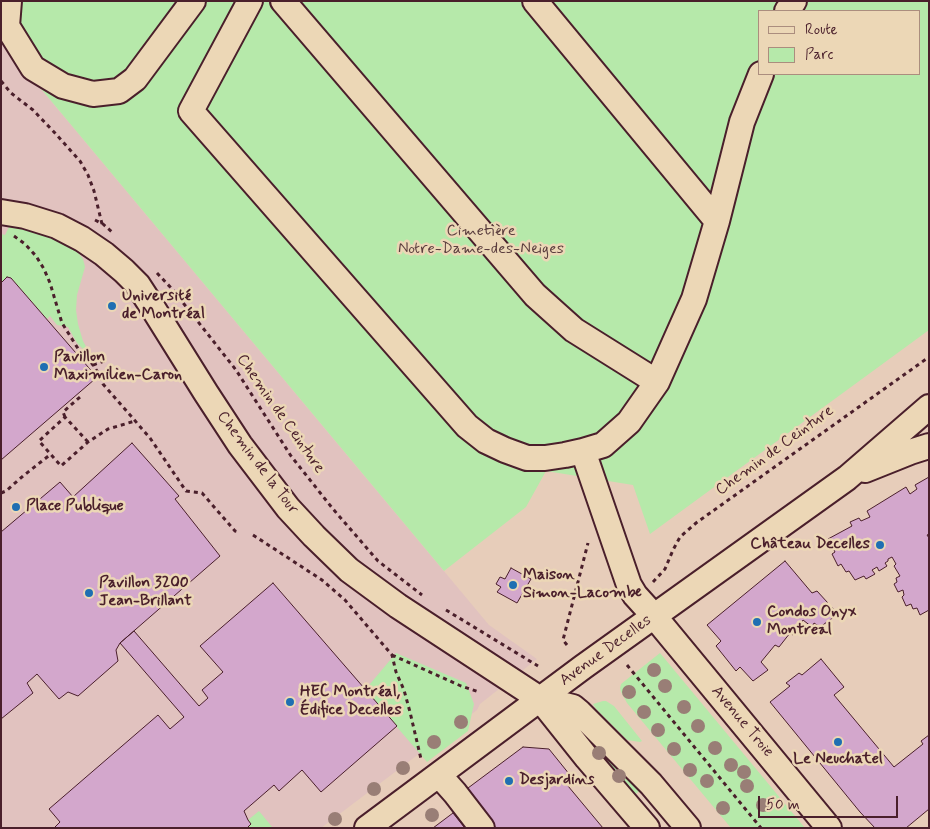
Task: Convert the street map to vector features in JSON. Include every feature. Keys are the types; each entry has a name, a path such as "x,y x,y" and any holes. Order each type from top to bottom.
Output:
{"street":[{"path":"9,1 7,26 33,68 63,86 93,94 119,91 135,79 193,1"},
{"path":"250,1 192,111 467,426 486,441 527,458 545,458 583,452 603,445 630,422 657,382 694,299 717,221 742,122 761,75"},
{"path":"283,1 535,295 574,330 657,382"},
{"path":"535,1 717,221"},
{"name":"Chemin de la Tour","path":"1,212 25,216 57,226 82,239 124,271 138,285 152,305 240,445 288,508 314,536 349,570 398,606 540,699"},
{"name":"Avenue Decelles","path":"368,828 540,699 847,478 929,407"},
{"name":"Avenue Decelles","path":"847,478 929,446"},
{"name":"Avenue Troie","path":"583,452 629,586 829,828"},
{"path":"540,699 643,826 668,804"},
{"path":"540,699 573,707 580,712 651,784 688,828"},
{"path":"439,775 482,828"}],"path":[{"path":"1,81 11,93 33,110 80,161 94,191 102,224"},
{"path":"89,217 112,232"},
{"path":"11,234 25,244 44,268 62,323 82,355 93,365 103,384 150,438 186,491 202,493 235,531 239,532"},
{"name":"Chemin de Ceinture","path":"153,269 236,370 291,456 333,509 378,561 423,595"},
{"name":"Chemin de Ceinture","path":"653,582 665,569 680,537 696,523 929,357"},
{"path":"93,365 106,360"},
{"path":"80,397 63,412 65,417 88,442"},
{"path":"65,417 39,441 61,466 88,442 108,429 135,421"},
{"path":"1,493 51,454"},
{"path":"253,535 322,580 350,606 392,654 454,683 479,692"},
{"path":"567,645 563,640 588,543"},
{"path":"439,606 538,666"},
{"path":"392,654 396,672 404,690 421,759"},
{"path":"628,665 761,828"}],"shaded area":[{"name":"Université de Montréal","path":"1,41 489,625 537,659 480,704 477,710 321,828 1,828"}],"green space":[{"name":"Cimetière Notre-Dame-des-Neiges","path":"1,1 929,1 929,330 650,534 633,485 546,471 526,507 444,571 1,41"},
{"path":"11,223 65,241 83,259 85,267 77,295 76,310 83,341 89,352 87,353 77,343 68,327 57,325 50,316 47,319 11,278 7,277 1,283 1,234 5,235"},
{"path":"396,653 466,683 474,704 468,731 427,762 365,690"},
{"path":"660,653 805,828 731,828 627,703 621,692 621,684"},
{"path":"603,701 614,706 642,741 627,740 597,710 593,704"},
{"path":"577,724 641,789 631,799 572,728"},
{"path":"259,811 273,828 247,828 251,824 248,820"}],"building":[{"name":"Pavillon Maximilien-Caron","path":"7,277 11,278 95,375 95,379 1,460 1,283"},
{"name":"Pavillon 3200 Jean-Brillant","path":"132,443 179,496 175,499 220,556 120,643 116,650 118,661 78,696 68,692 59,699 37,674 27,683 33,693 1,719 1,532 60,482 73,497"},
{"name":"Château Decelles","path":"929,477 929,534 927,535 929,538 929,610 920,615 917,608 913,609 911,604 906,606 902,597 904,595 903,590 898,592 894,584 897,582 896,578 900,576 894,566 896,564 892,557 885,563 887,566 879,571 877,567 872,570 875,574 866,579 864,576 855,580 849,571 846,572 841,564 838,566 832,554 835,552 828,539 852,526 850,522 859,518 861,521 870,517 867,511 906,487 910,494 917,489 915,485"},
{"name":"Condos Onyx Montreal","path":"785,561 812,593 817,591 838,614 820,627 814,623 812,627 803,620 793,635 790,633 779,647 775,645 761,662 768,670 753,681 740,667 736,671 716,646 721,641 707,625"},
{"name":"Maison Simon-Lacombe","path":"511,568 531,579 517,603 497,592 501,587 496,584 500,577 505,579"},
{"name":"HEC Montréal, Édifice Decelles","path":"273,583 397,726 321,792 302,770 279,791 274,785 244,811 251,824 247,828 54,828 60,822 49,809 158,715 170,729 184,717 120,643 134,631 199,706 208,698 202,690 223,672 200,646"},
{"name":"Le Neuchatel","path":"821,659 844,687 834,695 894,767 923,744 921,741 929,735 929,809 906,828 875,828 770,702 790,686 786,683 799,673 802,675"},
{"path":"523,747 549,749 574,780 568,786 603,828 494,828 464,791"},
{"path":"453,813 465,828 433,828"}],"place":[{"name":"Université de Montréal","path":"112,306"},
{"name":"Pavillon Maximilien-Caron","path":"44,367"},
{"name":"Place Publique","path":"16,507"},
{"name":"Château Decelles","path":"880,545"},
{"name":"Maison Simon-Lacombe","path":"513,585"},
{"name":"Pavillon 3200 Jean-Brillant","path":"89,593"},
{"name":"Condos Onyx Montreal","path":"757,622"},
{"name":"HEC Montréal, Édifice Decelles","path":"290,702"},
{"name":"Le Neuchatel","path":"838,742"},
{"name":"Desjardins","path":"509,781"}]}
